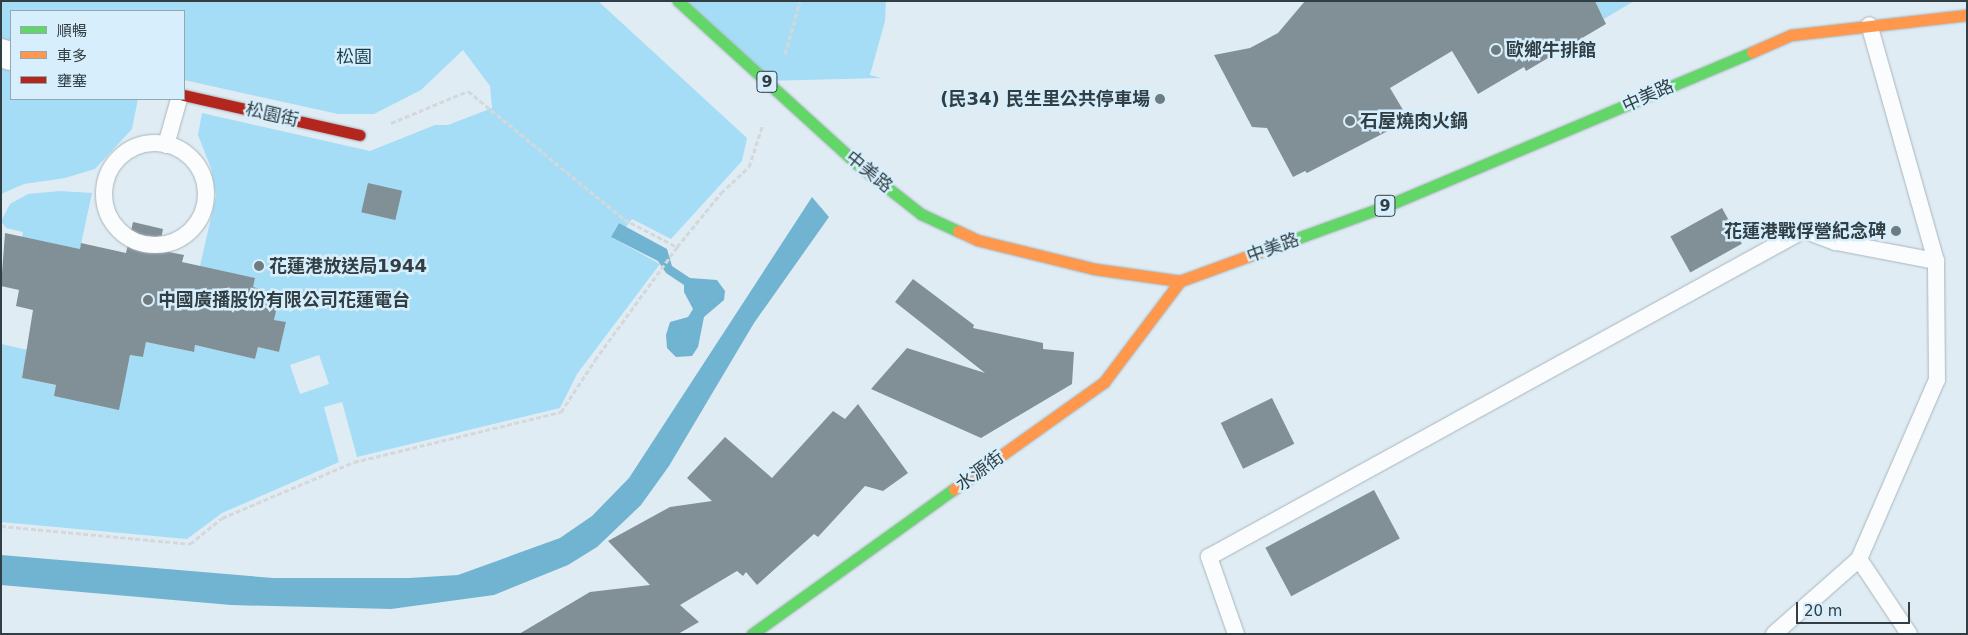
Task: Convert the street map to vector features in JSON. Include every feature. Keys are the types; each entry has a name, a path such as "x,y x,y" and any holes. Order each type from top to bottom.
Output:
{"main road":[{"name":"中美路","path":"678,1 856,163 922,214 977,240 1096,269 1180,281 1395,202 1791,35 1920,18 1967,15"},
{"name":"松園街","path":"185,95 360,135"},
{"name":"水源街","path":"752,634 1104,382 1180,281"}],"lane":[{"path":"1774,634 1859,559 1937,380 1936,262 1869,25"},
{"path":"166,145 179,100"},
{"path":"157,143 166,145 190,156 201,171 206,188 206,206 199,222 187,236 171,243 154,246 136,242 121,232 110,218 105,201 105,183 112,167 124,154 139,146 157,143"},
{"path":"1236,634 1209,557 1804,230 1836,242 1936,262"},
{"path":"1859,559 1909,634"}],"path":[{"path":"360,135 468,91 624,219 677,246"},
{"path":"1,526 190,544 222,518 354,462 561,412 594,360 677,246 702,218"}],"green space":[{"name":"松園","path":"1,1 598,1 747,138 742,161 671,239 632,219 626,227 619,223 611,237 660,264 577,374 560,408 357,457 342,402 324,407 339,462 222,513 187,539 1,522 1,344 28,350 22,378 59,386 126,373 130,355 143,357 146,342 193,352 195,345 255,359 258,347 279,352 286,323 274,320 280,294 253,287 200,266 216,196 211,168 198,135 202,113 370,151 435,125 448,125 492,108 490,86 463,50 421,90 374,114 338,114 185,80 185,10 10,10 10,46 1,44","holes":["319,355 329,384 300,394 290,365"]},
{"path":"678,1 886,1 885,21 870,75 881,78 766,81"},
{"path":"1595,1 1634,1 1604,19"},
{"path":"1,67 10,70 10,100 138,100 132,129 95,169 65,178 24,184 1,194"},
{"path":"60,191 92,193 80,249 22,237 23,232 6,228 1,221 10,204 28,194"}],"shaded area":[{"path":"812,197 829,217 754,323 669,466 641,505 597,547 568,565 494,595 391,609 231,605 1,585 1,555 273,578 409,578 458,575 560,538 592,516 629,478"},
{"path":"619,223 667,249 672,266 690,278 717,280 725,291 724,300 704,317 698,347 692,356 676,357 667,348 666,335 670,322 688,317 693,309 684,292 684,285 666,273 658,261 611,237"}],"building":[{"path":"1305,1 1595,1 1606,24 1526,71 1524,67 1478,94 1452,51 1390,88 1409,120 1307,173 1305,171 1293,177 1267,128 1252,127 1214,55 1250,48 1278,33"},
{"path":"368,183 402,191 395,220 361,212"},
{"path":"1722,208 1742,244 1690,272 1670,237"},
{"name":"中國廣播股份有限公司花蓮電台","path":"133,222 163,229 159,250 184,255 182,262 255,278 253,287 280,294 274,320 286,322 279,352 258,347 255,359 195,345 194,352 146,342 143,357 130,355 119,410 54,396 56,385 22,378 33,310 16,306 19,290 1,286 5,233 80,249 81,243 126,253"},
{"path":"913,279 974,325 973,328 1043,343 1043,349 1074,352 1072,384 981,438 871,389 907,348 985,373 895,302"},
{"path":"1272,398 1294,444 1243,469 1221,423"},
{"path":"858,404 908,473 883,491 865,486 818,537 814,534 757,585 746,572 743,576 737,571 680,605 699,622 678,634 519,634 590,592 650,585 608,541 670,507 712,501 687,478 725,437 772,478 833,411 845,419"},
{"path":"1374,490 1400,539 1291,596 1265,548"}],"traffic: fast":[{"path":"678,1 856,163 921,214 958,231"},
{"path":"1273,247 1386,206 1752,52"},
{"path":"752,634 954,489"}],"traffic: slow":[{"path":"1752,52 1791,35 1967,15"},
{"path":"958,231 977,240 1095,269 1180,281 1273,247"},
{"path":"954,489 1104,382 1180,281"}],"traffic: jam":[{"path":"185,95 360,135"}],"place":[{"name":"歐鄉牛排館","path":"1496,50"},
{"name":"(民34) 民生里公共停車場","path":"1160,99"},
{"name":"石屋燒肉火鍋","path":"1350,121"},
{"name":"花蓮港戰俘營紀念碑","path":"1896,231"},
{"name":"花蓮港放送局1944","path":"259,266"},
{"name":"中國廣播股份有限公司花蓮電台","path":"148,300"}]}
